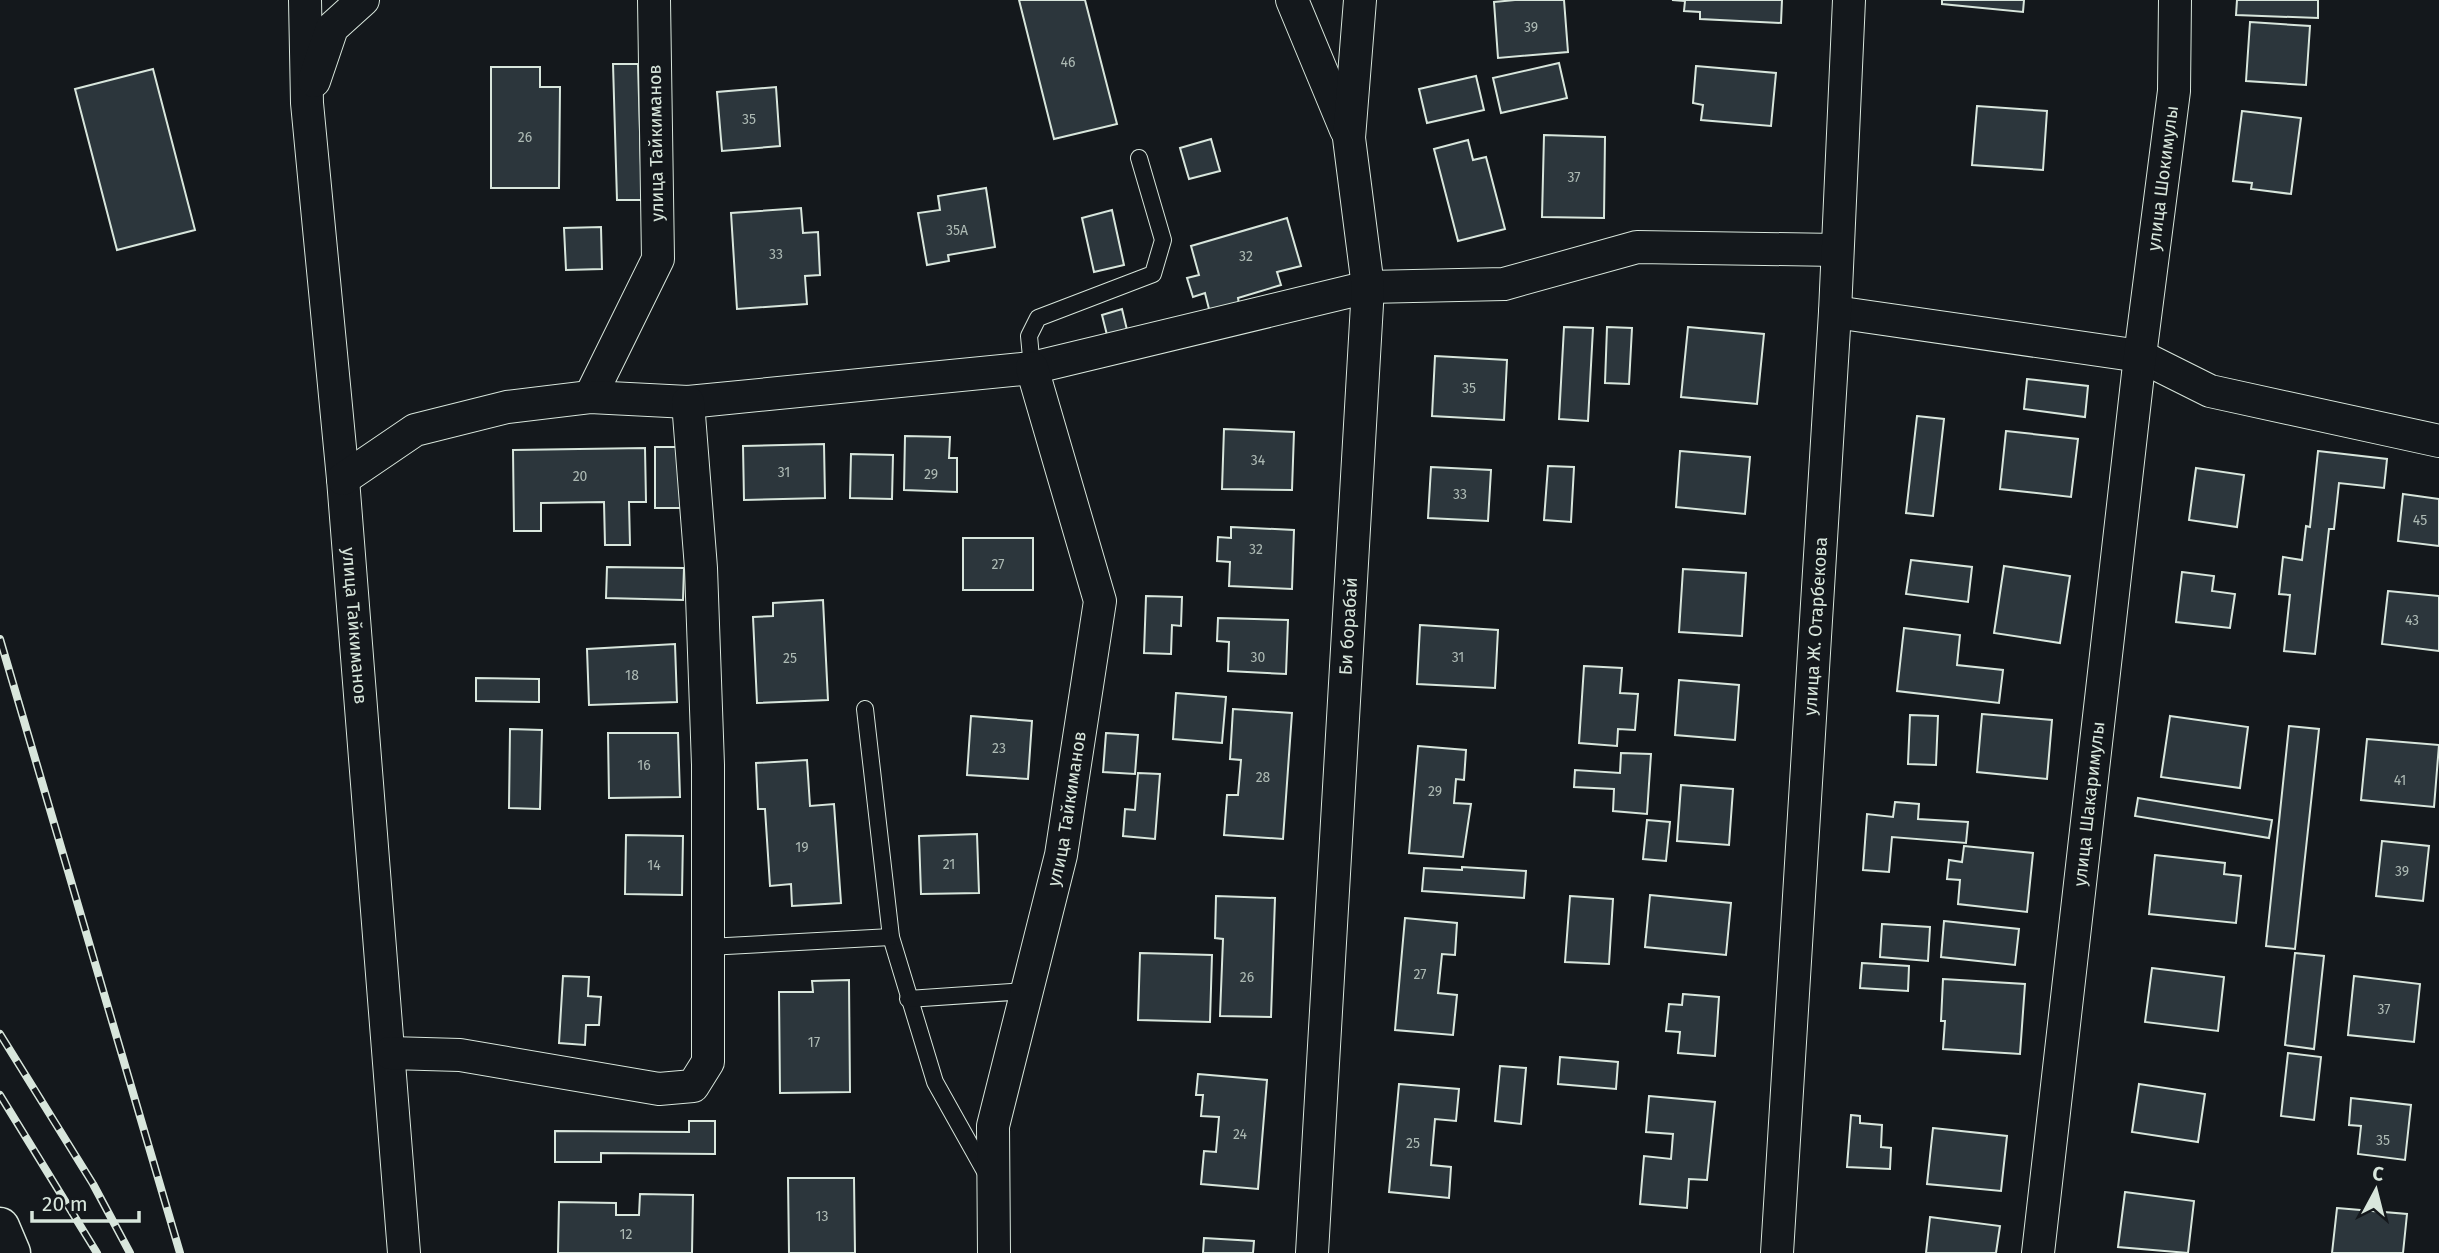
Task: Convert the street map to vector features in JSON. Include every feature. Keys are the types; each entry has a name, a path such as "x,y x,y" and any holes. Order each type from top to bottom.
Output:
{"street":[{"name":"улица Тайкиманов","path":"305,0 307,103 343,479 404,1253"},
{"path":"307,103 332,29 363,0"},
{"name":"улица Тайкиманов","path":"590,397 658,260 654,0"},
{"path":"1293,0 1349,138"},
{"name":"Би борабай","path":"1312,1253 1368,287 1349,138 1360,0"},
{"name":"улица Ж. Отарбекова","path":"1777,1253 1835,312 1849,0"},
{"name":"улица Шокимулы","path":"2140,356 2174,91 2175,0"},
{"path":"343,479 415,430 507,407 590,397 688,402 1032,368 1368,287 1503,284 1637,247 1837,250"},
{"path":"1835,312 2140,356 2210,391 2439,441"},
{"name":"улица Шакаримулы","path":"2038,1253 2140,356"},
{"name":"улица Тайкиманов","path":"994,1253 993,1126 1061,855 1100,601 1032,368"},
{"path":"390,1053 460,1055 659,1089 692,1086 708,1062 708,765 702,594 688,402"},
{"path":"0,1227 12,1253"}],"lane":[{"path":"1032,368 1029,336 1038,318 1153,274 1163,240 1139,158"},
{"path":"865,709 891,937 935,1082 993,1186"},
{"path":"708,947 891,937"},
{"path":"908,999 1027,991"}],"building":[{"path":"1019,0 1085,0 1117,124 1054,139"},
{"path":"1564,0 1568,52 1498,58 1494,2"},
{"path":"1672,0 1782,0 1781,23 1700,19 1700,12 1684,11 1685,1"},
{"path":"1942,0 2024,0 2023,12 1942,4"},
{"path":"2237,0 2318,0 2318,18 2236,15"},
{"path":"2250,22 2310,26 2306,85 2246,81"},
{"path":"1559,63 1567,98 1501,113 1493,78"},
{"path":"613,64 638,64 642,200 617,200"},
{"path":"1696,66 1776,73 1771,126 1701,120 1703,105 1693,103"},
{"path":"491,67 540,67 540,87 560,87 559,188 491,188"},
{"path":"153,69 195,230 117,250 75,89"},
{"path":"1476,76 1484,110 1427,123 1419,89"},
{"path":"776,87 780,146 722,151 717,92"},
{"path":"1977,106 2047,111 2043,170 1972,165"},
{"path":"2242,111 2301,118 2291,194 2251,189 2252,183 2233,181"},
{"path":"1544,135 1605,137 1604,218 1542,217"},
{"path":"1211,139 1220,171 1189,179 1180,148"},
{"path":"1468,140 1473,160 1486,157 1505,229 1458,241 1434,149"},
{"path":"986,188 995,247 948,255 949,261 927,265 918,213 940,210 938,196"},
{"path":"801,208 803,233 818,232 820,275 805,276 807,304 737,309 731,213"},
{"path":"1112,210 1124,265 1094,272 1082,218"},
{"path":"1287,218 1301,266 1277,272 1281,285 1238,298 1239,304 1210,313 1205,293 1193,297 1187,278 1199,275 1191,246"},
{"path":"601,227 602,269 566,270 564,228"},
{"path":"1122,309 1128,334 1108,339 1102,315"},
{"path":"1564,327 1593,328 1588,421 1559,419"},
{"path":"1607,327 1632,328 1629,384 1605,383"},
{"path":"1688,327 1764,334 1757,404 1681,397"},
{"path":"1435,356 1507,360 1504,420 1432,416"},
{"path":"2027,379 2088,386 2085,417 2024,409"},
{"path":"1917,416 1944,419 1933,516 1906,513"},
{"path":"1224,429 1294,432 1292,490 1222,489"},
{"path":"2006,431 2078,439 2071,497 2000,489"},
{"path":"905,436 950,437 949,458 957,458 957,492 904,490"},
{"path":"824,444 825,498 744,500 743,446"},
{"path":"655,447 681,447 682,508 655,508"},
{"path":"645,448 646,502 629,502 630,545 605,545 604,502 541,503 541,531 514,531 513,450"},
{"path":"1680,451 1750,457 1745,514 1676,507"},
{"path":"2318,451 2387,459 2384,488 2339,483 2334,529 2329,529 2315,654 2284,651 2290,595 2279,594 2283,557 2302,560 2306,526 2310,527"},
{"path":"851,454 893,455 892,499 850,498"},
{"path":"1548,466 1574,467 1571,522 1544,520"},
{"path":"1431,467 1491,470 1488,521 1428,518"},
{"path":"2196,468 2244,475 2237,527 2189,520"},
{"path":"2403,494 2439,499 2439,546 2398,541"},
{"path":"1231,527 1294,530 1292,589 1229,586 1230,562 1217,561 1218,537 1231,538"},
{"path":"963,538 1033,538 1033,590 963,590"},
{"path":"1911,560 1972,567 1968,602 1906,594"},
{"path":"2004,566 2070,576 2060,643 1994,633"},
{"path":"607,567 684,568 683,600 606,598"},
{"path":"1683,569 1746,573 1742,636 1679,632"},
{"path":"2182,572 2214,576 2212,591 2235,594 2230,628 2176,622"},
{"path":"2388,591 2439,596 2439,651 2382,644"},
{"path":"1146,596 1182,597 1181,626 1172,625 1171,654 1144,653"},
{"path":"823,600 828,700 757,703 753,617 773,616 773,603"},
{"path":"1218,618 1288,620 1286,674 1228,671 1229,642 1217,641"},
{"path":"1420,625 1498,630 1495,688 1417,684"},
{"path":"1904,628 1960,635 1957,665 2003,670 1999,703 1897,691"},
{"path":"675,644 677,702 589,705 587,649"},
{"path":"1584,666 1622,668 1620,693 1638,694 1635,730 1618,729 1617,746 1579,743"},
{"path":"476,678 539,679 539,702 476,701"},
{"path":"1679,680 1739,685 1735,740 1675,735"},
{"path":"1176,693 1226,697 1222,743 1173,739"},
{"path":"1233,709 1292,713 1283,839 1224,835 1227,795 1238,795 1241,760 1230,759"},
{"path":"1982,714 2052,720 2047,779 1977,772"},
{"path":"1910,715 1938,716 1936,765 1908,764"},
{"path":"971,716 1032,721 1028,779 967,775"},
{"path":"2170,716 2248,727 2240,788 2161,777"},
{"path":"2289,726 2319,729 2295,949 2266,946"},
{"path":"510,729 542,730 540,809 509,808"},
{"path":"608,733 678,733 680,797 609,798"},
{"path":"1106,733 1138,735 1135,774 1103,772"},
{"path":"2367,739 2439,745 2434,807 2361,800"},
{"path":"1418,746 1466,750 1464,780 1456,779 1454,803 1471,804 1463,857 1409,853"},
{"path":"1621,753 1651,754 1647,814 1613,811 1614,789 1574,787 1575,770 1620,773"},
{"path":"807,760 810,806 834,804 841,903 792,906 791,884 770,886 765,809 758,809 756,763"},
{"path":"1138,773 1160,774 1155,839 1123,836 1125,809 1135,810"},
{"path":"1681,785 1733,789 1729,845 1677,841"},
{"path":"2138,798 2272,820 2269,838 2135,816"},
{"path":"1895,802 1919,804 1918,819 1968,822 1966,843 1892,837 1889,872 1863,870 1867,814 1893,817"},
{"path":"1647,820 1670,822 1666,861 1643,859"},
{"path":"977,834 979,893 921,894 919,836"},
{"path":"626,835 683,836 682,895 625,894"},
{"path":"2382,841 2429,846 2423,901 2376,896"},
{"path":"1964,846 2033,853 2027,912 1958,904 1960,880 1947,879 1949,860 1962,862"},
{"path":"2155,855 2225,863 2224,874 2241,876 2236,923 2149,914"},
{"path":"1462,867 1526,871 1524,898 1422,891 1424,868 1462,870"},
{"path":"1650,895 1731,903 1726,955 1645,947"},
{"path":"1216,896 1275,898 1271,1017 1220,1016 1223,939 1215,938"},
{"path":"1570,896 1613,899 1609,964 1565,962"},
{"path":"1405,918 1457,923 1455,955 1442,954 1438,993 1457,995 1453,1035 1395,1030"},
{"path":"1944,921 2019,929 2015,965 1941,957"},
{"path":"1882,924 1930,927 1928,961 1880,957"},
{"path":"1140,953 1212,955 1210,1022 1138,1020"},
{"path":"2295,953 2324,956 2314,1049 2285,1045"},
{"path":"1862,963 1909,966 1908,991 1860,988"},
{"path":"2152,968 2224,977 2218,1031 2145,1022"},
{"path":"563,976 589,977 588,996 601,997 599,1025 586,1025 585,1045 559,1043"},
{"path":"2354,976 2420,984 2414,1042 2348,1035"},
{"path":"1943,979 2025,984 2020,1054 1943,1049"},
{"path":"849,980 850,1092 780,1093 779,992 813,992 812,981"},
{"path":"1683,994 1719,997 1715,1056 1678,1053 1680,1032 1666,1031 1669,1004 1682,1005"},
{"path":"2288,1053 2321,1057 2314,1120 2281,1116"},
{"path":"1560,1057 1618,1062 1616,1089 1558,1084"},
{"path":"1500,1066 1526,1068 1521,1124 1495,1121"},
{"path":"1198,1074 1267,1080 1258,1189 1201,1184 1204,1151 1216,1152 1219,1117 1201,1116 1203,1095 1196,1095"},
{"path":"1399,1084 1459,1089 1456,1121 1435,1119 1431,1165 1451,1167 1449,1198 1389,1192"},
{"path":"2139,1084 2205,1094 2198,1142 2132,1132"},
{"path":"1649,1096 1715,1102 1707,1180 1689,1179 1687,1208 1640,1204 1644,1156 1671,1159 1673,1134 1646,1132"},
{"path":"2351,1098 2411,1105 2405,1160 2358,1154 2361,1126 2349,1125"},
{"path":"1851,1115 1860,1116 1860,1123 1882,1125 1881,1147 1891,1148 1890,1169 1847,1167"},
{"path":"689,1121 715,1121 715,1154 601,1153 601,1162 555,1162 555,1131 689,1132"},
{"path":"1933,1128 2007,1136 2001,1191 1927,1184"},
{"path":"788,1178 854,1178 855,1253 789,1253"},
{"path":"2125,1192 2194,1201 2188,1253 2118,1247"},
{"path":"640,1194 693,1195 692,1253 558,1253 559,1202 616,1203 616,1215 639,1215"},
{"path":"2337,1208 2407,1214 2403,1253 2332,1253"},
{"path":"1930,1217 2000,1226 1996,1253 1926,1253"},
{"path":"1204,1238 1254,1241 1253,1253 1203,1253"}],"railway":[{"path":"0,639 180,1253"},
{"path":"0,1034 93,1184 130,1253"},
{"path":"0,1095 97,1253"}]}
